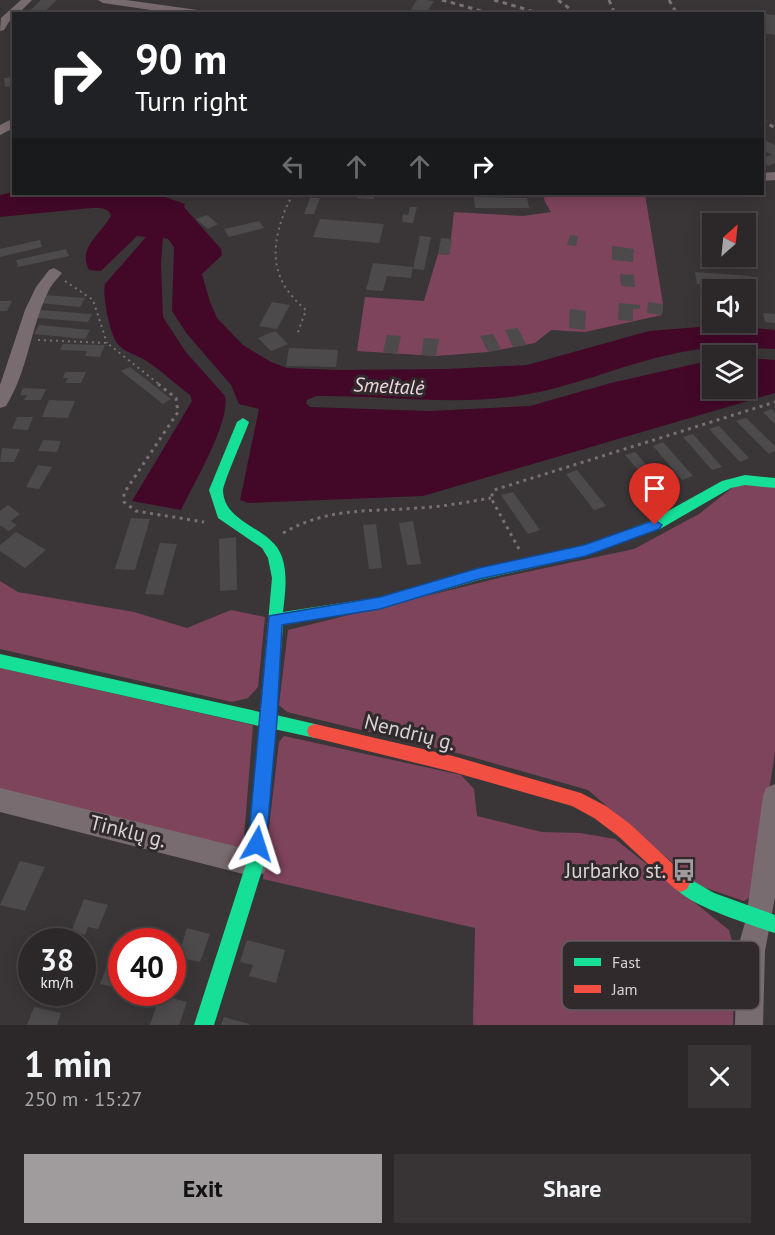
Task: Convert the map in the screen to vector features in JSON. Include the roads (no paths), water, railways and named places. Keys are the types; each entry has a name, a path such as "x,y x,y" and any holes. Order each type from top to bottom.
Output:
{"street":[{"path":"13,12 27,0"},
{"path":"103,0 190,12"},
{"path":"0,28 12,13"},
{"path":"0,402 13,376 41,290 54,273"},
{"path":"204,1025 255,864 269,720 279,578 277,559 268,543 260,535 222,514 216,490 243,422"},
{"path":"275,620 380,603 479,574 586,551 655,525 727,484 745,480 775,483"},
{"name":"Nendrių g.","path":"0,661 269,720 453,764 574,799 600,812 624,830 684,886 709,900 767,921"},
{"path":"756,941 767,921 775,795"},
{"name":"Tinklų g.","path":"0,800 255,864"},
{"path":"749,1010 749,1025"}],"water":[{"name":"Smeltalė","path":"12,192 12,195 160,195 185,204 184,207 221,249 222,255 202,274 217,318 243,345 271,362 287,368 447,369 527,365 649,331 702,327 702,333 756,333 756,328 775,330 775,349 756,348 756,345 702,345 702,349 655,358 564,386 492,399 442,400 316,396 307,400 306,403 310,407 430,411 530,406 611,383 702,362 702,399 754,399 423,496 248,503 240,500 259,409 239,404 231,385 187,334 172,311 174,247 168,239 163,238 161,263 163,317 185,351 225,396 225,407 217,436 181,510 132,501 192,401 190,395 157,368 126,351 117,343 109,323 104,290 105,284 146,237 137,236 101,271 89,270 86,262 88,248 111,216 108,211 92,208 0,217 0,195"},
{"path":"756,359 775,360 775,393 756,399"}],"railway":[{"path":"442,0 485,12"},
{"path":"494,0 535,12"},
{"path":"558,0 574,12"},
{"path":"609,0 614,12"},
{"path":"669,0 676,12"},
{"path":"764,121 775,128"}],"place":[{"name":"Jurbarko st.","path":"684,870"}]}
